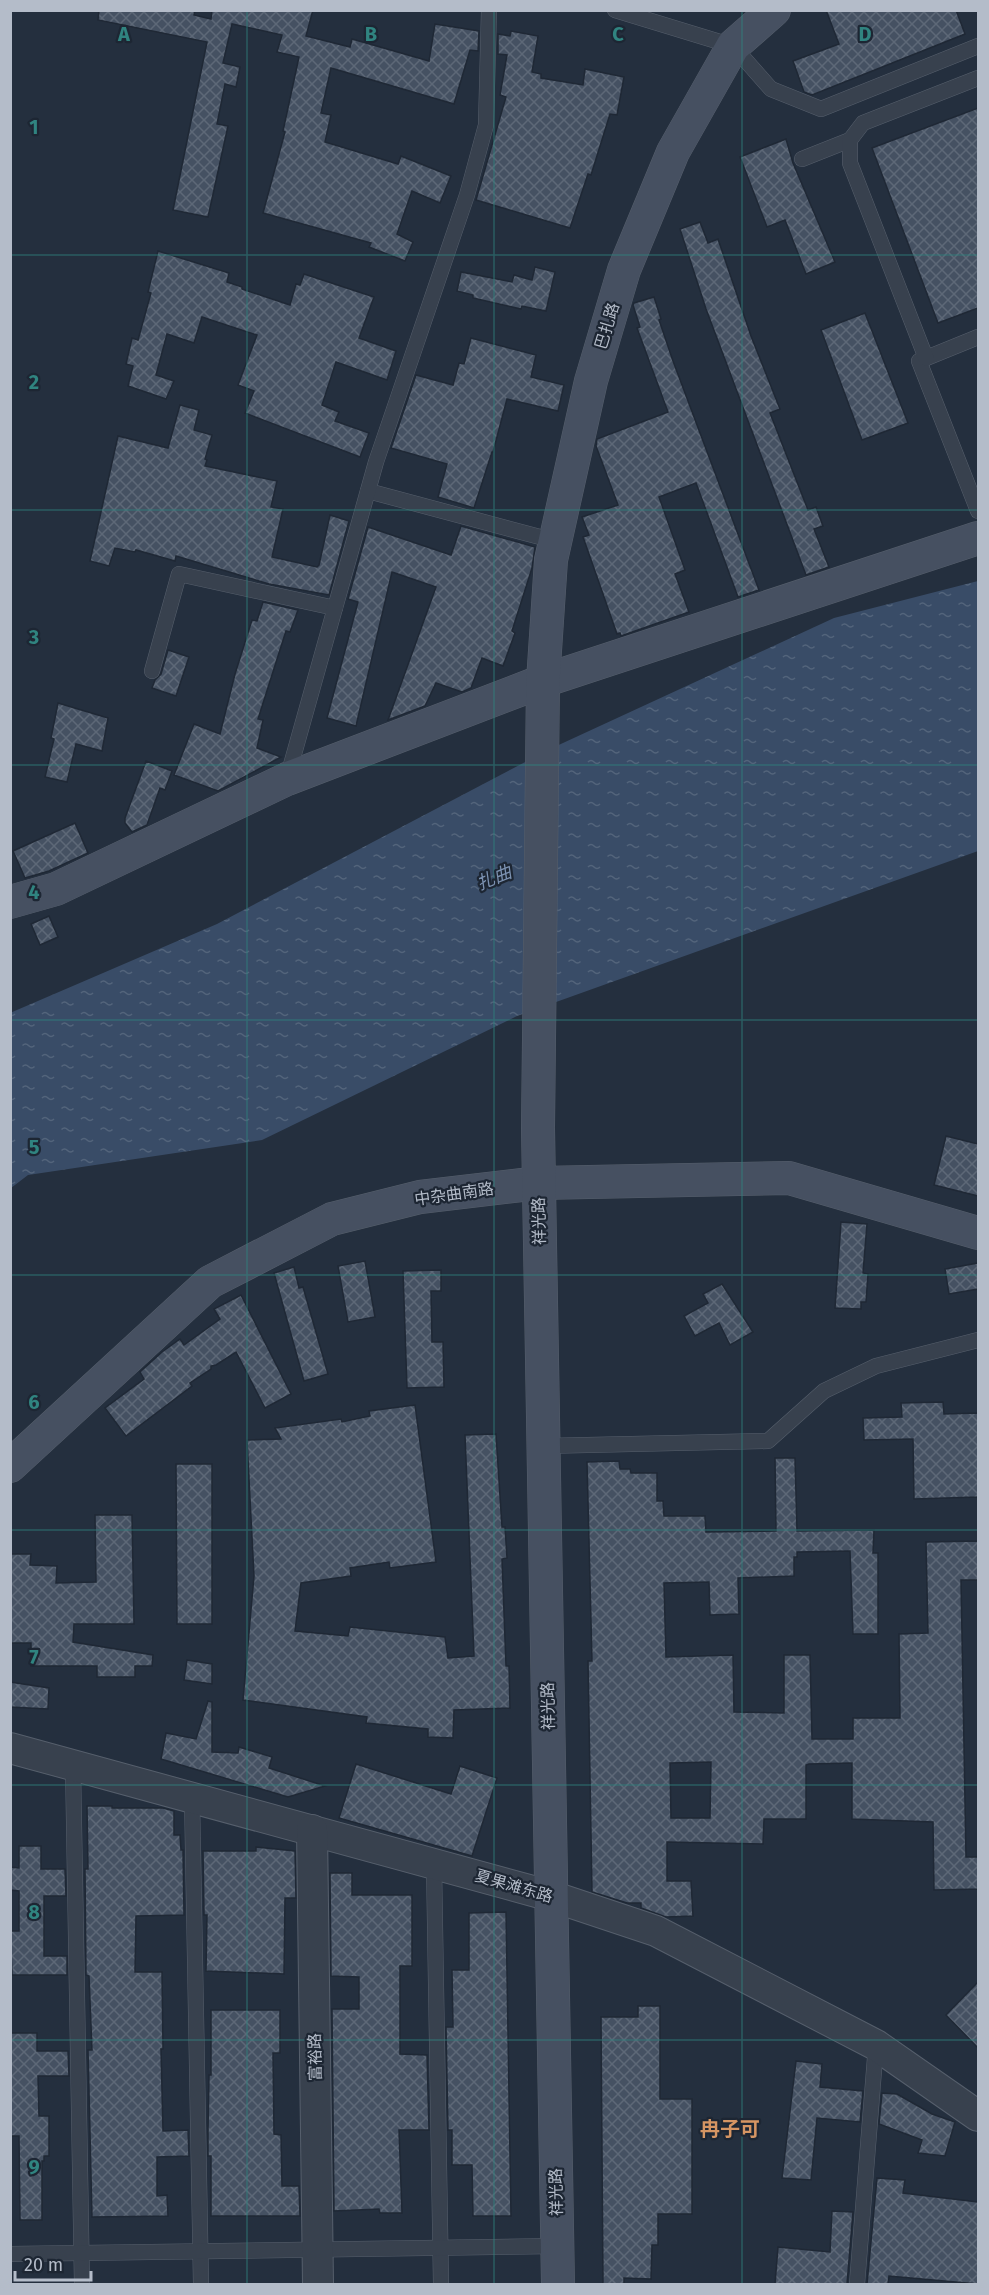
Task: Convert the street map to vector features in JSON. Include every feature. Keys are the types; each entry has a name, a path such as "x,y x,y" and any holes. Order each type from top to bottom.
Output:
{"street":[{"name":"巴扎路","path":"543,681 551,560 591,381 624,270 673,152 733,46 774,10"},
{"path":"10,902 56,889 287,778 543,681 978,538"},
{"name":"祥光路","path":"543,681 538,1183 558,2284"},
{"name":"中杂曲南路","path":"10,1466 210,1282 332,1219 420,1197 538,1183 789,1178 978,1233"},
{"name":"夏果滩东路","path":"10,1748 551,1896 656,1931 876,2045 978,2116"},
{"name":"富裕路","path":"312,1830 318,2284"}],"lane":[{"path":"287,778 368,491 467,195 486,125 489,10"},
{"path":"615,10 733,46 771,89 821,110 978,46"},
{"path":"802,159 850,140 863,123 978,78"},
{"path":"850,140 850,163 926,358"},
{"path":"978,337 919,361 978,511"},
{"path":"368,491 555,541"},
{"path":"152,671 179,574 335,608"},
{"path":"543,1446 768,1441 825,1391 876,1366 978,1340"},
{"path":"74,1765 82,2284"},
{"path":"192,1797 201,2284"},
{"path":"434,1864 441,2284"},
{"path":"857,2284 876,2045"},
{"path":"10,2254 558,2246"}],"water":[{"name":"扎曲","path":"978,581 978,851 517,1016 262,1140 28,1175 11,1188 10,1013 217,924 550,749 834,618"}],"building":[{"path":"99,10 195,10 194,15 211,19 212,10 313,10 306,36 350,47 352,39 429,61 435,24 479,31 478,51 470,50 454,104 331,68 321,113 331,115 325,142 398,164 401,156 451,176 440,203 412,191 397,234 413,242 405,261 369,247 371,243 263,213 285,132 283,131 299,57 277,52 282,35 232,24 223,63 240,67 236,87 225,84 217,124 228,126 208,217 173,210 207,42 98,20"},
{"path":"826,10 956,10 965,34 812,95 804,92 793,61 839,44"},
{"path":"511,31 538,36 532,72 541,74 541,78 583,85 585,69 624,77 617,115 610,114 591,175 588,174 570,228 476,200 506,97 500,95 507,55 498,54 498,34 510,36"},
{"path":"978,108 978,308 938,323 872,148"},
{"path":"786,139 793,163 835,262 806,274 785,220 767,227 740,157"},
{"path":"700,222 708,243 718,239 751,336 780,409 770,413 808,510 816,507 823,526 814,529 829,567 806,575 706,309 680,229"},
{"path":"158,251 229,273 227,282 290,305 296,284 300,285 304,274 374,297 359,338 396,351 387,380 336,362 322,405 339,412 335,421 369,433 360,457 245,413 254,391 238,385 257,335 202,317 194,343 167,334 156,375 174,381 166,399 128,386 133,366 126,364 132,338 138,340 151,293 148,292"},
{"path":"535,267 555,272 546,311 522,306 521,309 473,298 473,295 457,291 461,272 512,282 514,275 532,280"},
{"path":"654,297 673,361 759,590 738,597 696,483 659,497 685,570 675,574 689,612 621,636 620,633 617,634 583,537 589,535 582,517 618,505 596,446 597,439 668,412 637,328 640,327 633,305"},
{"path":"865,313 908,423 862,440 821,330"},
{"path":"471,338 536,355 531,377 564,385 558,411 507,399 493,452 474,508 438,497 447,464 391,448 416,375 453,385 459,363 464,364"},
{"path":"180,405 199,410 194,430 212,435 205,466 277,481 271,507 283,509 272,557 317,567 330,515 349,521 329,595 269,584 176,556 175,561 136,550 135,552 115,548 109,566 90,561 118,436 168,448"},
{"path":"461,526 535,547 532,568 512,631 515,633 503,666 482,658 471,688 462,692 436,683 425,706 388,720 436,587 392,572 356,726 327,718 358,602 348,599 368,527 451,555"},
{"path":"263,602 298,610 290,632 286,631 258,719 263,720 257,748 281,757 218,791 174,775 194,724 220,734 252,620 257,621"},
{"path":"168,650 189,657 176,696 152,688 155,680 161,674"},
{"path":"58,703 108,718 102,751 76,744 67,782 45,777 54,739 51,738"},
{"path":"146,761 172,771 165,790 160,788 147,825 132,832 125,823 125,818"},
{"path":"75,823 88,853 49,871 25,878 13,851"},
{"path":"49,916 58,937 40,945 31,924"},
{"path":"946,1136 978,1144 978,1196 934,1185"},
{"path":"841,1222 867,1224 863,1273 868,1274 866,1302 861,1302 861,1309 835,1308"},
{"path":"365,1261 375,1317 348,1322 338,1266"},
{"path":"978,1263 978,1289 949,1294 945,1269"},
{"path":"294,1267 299,1288 303,1287 328,1374 304,1381 274,1273"},
{"path":"441,1270 441,1291 431,1291 432,1342 443,1342 444,1387 407,1388 403,1271"},
{"path":"722,1284 753,1332 730,1345 719,1323 695,1336 684,1316 708,1303 703,1294"},
{"path":"241,1295 291,1394 265,1408 236,1352 211,1366 211,1369 190,1383 192,1386 126,1436 105,1408 144,1379 140,1372 162,1352 180,1339 184,1345 220,1319 214,1309"},
{"path":"943,1402 944,1414 978,1413 978,1497 914,1499 913,1439 864,1440 863,1418 902,1417 901,1403"},
{"path":"415,1405 436,1562 390,1568 389,1562 350,1568 351,1576 301,1583 295,1631 348,1636 350,1627 445,1637 448,1658 474,1656 465,1435 496,1434 502,1527 505,1527 507,1558 502,1559 510,1708 454,1710 453,1738 428,1737 428,1729 366,1723 367,1717 243,1700 254,1576 247,1440 281,1439 275,1428 341,1419 342,1422 370,1416 369,1411"},
{"path":"775,1458 795,1458 797,1531 874,1530 873,1553 878,1553 878,1634 853,1634 850,1551 797,1552 797,1557 794,1557 794,1576 738,1578 739,1614 710,1615 709,1582 664,1583 666,1657 733,1655 734,1712 784,1713 784,1655 810,1655 812,1739 853,1739 853,1718 900,1718 899,1634 928,1633 926,1542 978,1541 978,1580 961,1580 966,1857 978,1857 978,1889 934,1890 933,1822 852,1819 852,1763 806,1765 806,1819 764,1819 763,1844 667,1842 667,1881 691,1881 693,1916 666,1917 641,1908 641,1903 627,1903 592,1892 588,1661 592,1661 587,1462 619,1461 620,1469 630,1469 631,1473 657,1473 657,1501 663,1501 664,1516 705,1516 706,1532 776,1531","holes":["711,1762 710,1818 671,1818 670,1763"]},
{"path":"176,1464 212,1464 212,1624 177,1624"},
{"path":"95,1515 132,1515 134,1624 74,1624 73,1642 153,1655 152,1666 135,1666 135,1677 97,1677 97,1666 31,1666 31,1643 10,1643 10,1554 31,1554 30,1565 57,1566 56,1583 96,1582"},
{"path":"187,1660 212,1664 212,1684 184,1680"},
{"path":"10,1682 49,1688 48,1709 10,1707"},
{"path":"208,1701 212,1702 212,1752 238,1753 239,1747 272,1757 269,1768 325,1786 288,1797 161,1759 166,1733 196,1739"},
{"path":"356,1764 451,1794 460,1766 497,1778 472,1856 339,1818"},
{"path":"87,1806 163,1808 174,1811 174,1835 180,1835 181,1850 183,1850 184,1915 136,1916 135,1972 162,1972 163,2131 188,2130 189,2156 157,2157 157,2196 167,2195 168,2216 92,2217 88,2050 92,2050 89,1976 86,1975"},
{"path":"19,1846 41,1846 41,1869 65,1869 66,1896 44,1896 44,1956 67,1956 67,1975 12,1975 10,1931 19,1931 19,1891 10,1890 10,1867 19,1868"},
{"path":"256,1847 295,1851 296,1898 285,1898 284,1974 206,1971 207,1915 204,1915 203,1851 256,1851"},
{"path":"330,1873 352,1873 352,1895 412,1895 412,1966 400,1966 400,2054 427,2055 429,2130 399,2130 402,2213 380,2213 379,2209 334,2211 332,2009 359,2009 359,1977 331,1976"},
{"path":"506,1912 511,2216 473,2216 472,2165 452,2165 452,2130 448,2130 446,2027 453,2027 452,1970 469,1970 469,1913"},
{"path":"978,1982 978,2048 946,2015"},
{"path":"638,2006 660,2006 660,2099 692,2099 692,2214 658,2214 658,2245 652,2245 651,2279 624,2278 624,2284 603,2284 601,2017 638,2017"},
{"path":"211,2010 280,2010 280,2053 273,2053 274,2134 281,2135 282,2186 299,2186 300,2216 211,2216 211,2156 208,2156 208,2130"},
{"path":"10,2033 37,2033 37,2051 68,2051 69,2076 38,2076 39,2116 49,2116 49,2156 44,2156 44,2161 42,2161 42,2220 20,2220 19,2136 10,2136"},
{"path":"796,2061 822,2064 820,2087 863,2091 860,2122 817,2118 811,2180 782,2178"},
{"path":"882,2093 897,2094 932,2114 955,2122 945,2156 918,2153 922,2140 879,2124"},
{"path":"877,2178 905,2180 903,2193 978,2202 978,2284 889,2276 888,2284 867,2284"},
{"path":"832,2211 853,2212 847,2284 775,2284 778,2247 830,2252"}],"district":[{"name":"冉子可","path":"730,2129"}]}
